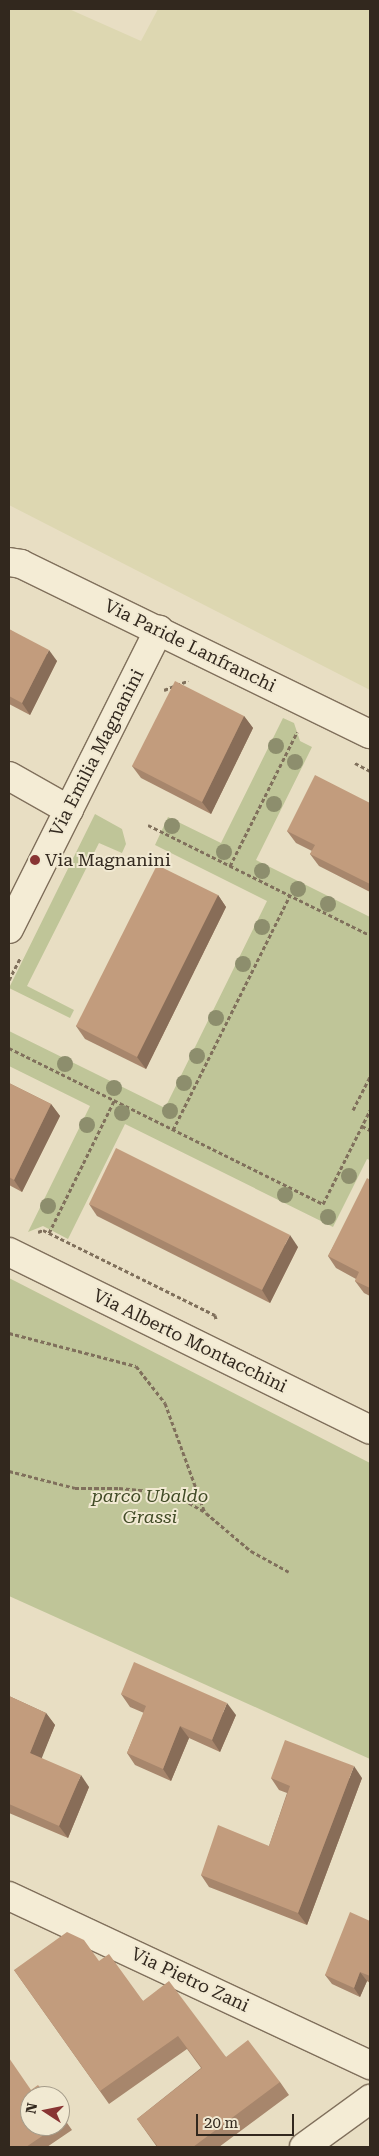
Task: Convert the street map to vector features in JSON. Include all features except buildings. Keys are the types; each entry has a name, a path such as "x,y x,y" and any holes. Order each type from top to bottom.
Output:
{"street":[{"name":"Via Paride Lanfranchi","path":"9,562 22,564 370,734"},
{"name":"Via Emilia Magnanini","path":"9,929 159,630"},
{"path":"9,776 69,810"},
{"name":"Via Alberto Montacchini","path":"9,1252 370,1430"},
{"name":"Via Pietro Zani","path":"9,1896 370,2065"},
{"path":"304,2147 370,2099"}],"path":[{"path":"158,695 173,685 192,680"},
{"path":"300,726 303,738"},
{"path":"230,866 297,732 301,731"},
{"path":"345,758 370,771"},
{"path":"148,824 370,935"},
{"path":"174,1130 290,895"},
{"path":"9,980 22,954"},
{"path":"9,1048 323,1204 370,1110"},
{"path":"353,1110 370,1076"},
{"path":"49,1233 114,1100"},
{"path":"362,1126 370,1130"},
{"path":"9,1333 136,1366 165,1403 206,1513"},
{"path":"9,1470 75,1488 119,1488 172,1493 206,1513 251,1551 289,1572"}],"shaded area":[{"path":"9,9 69,9 141,41 158,9 370,9 370,690 9,505"}],"green space":[{"path":"283,718 294,723 300,741 312,747 256,860 370,917 370,1160 367,1159 333,1227 125,1124 68,1239 43,1226 28,1232 90,1106 9,1066 9,1031 165,1108 267,901 155,845 168,817 221,843"},
{"path":"95,814 122,829 126,844 122,853 99,843 27,986 74,1010 70,1018 9,988"},
{"name":"parco Ubaldo Grassi","path":"9,1278 370,1463 370,1759 9,1596"}],"place":[{"name":"Via Magnanini","path":"35,860"}]}
